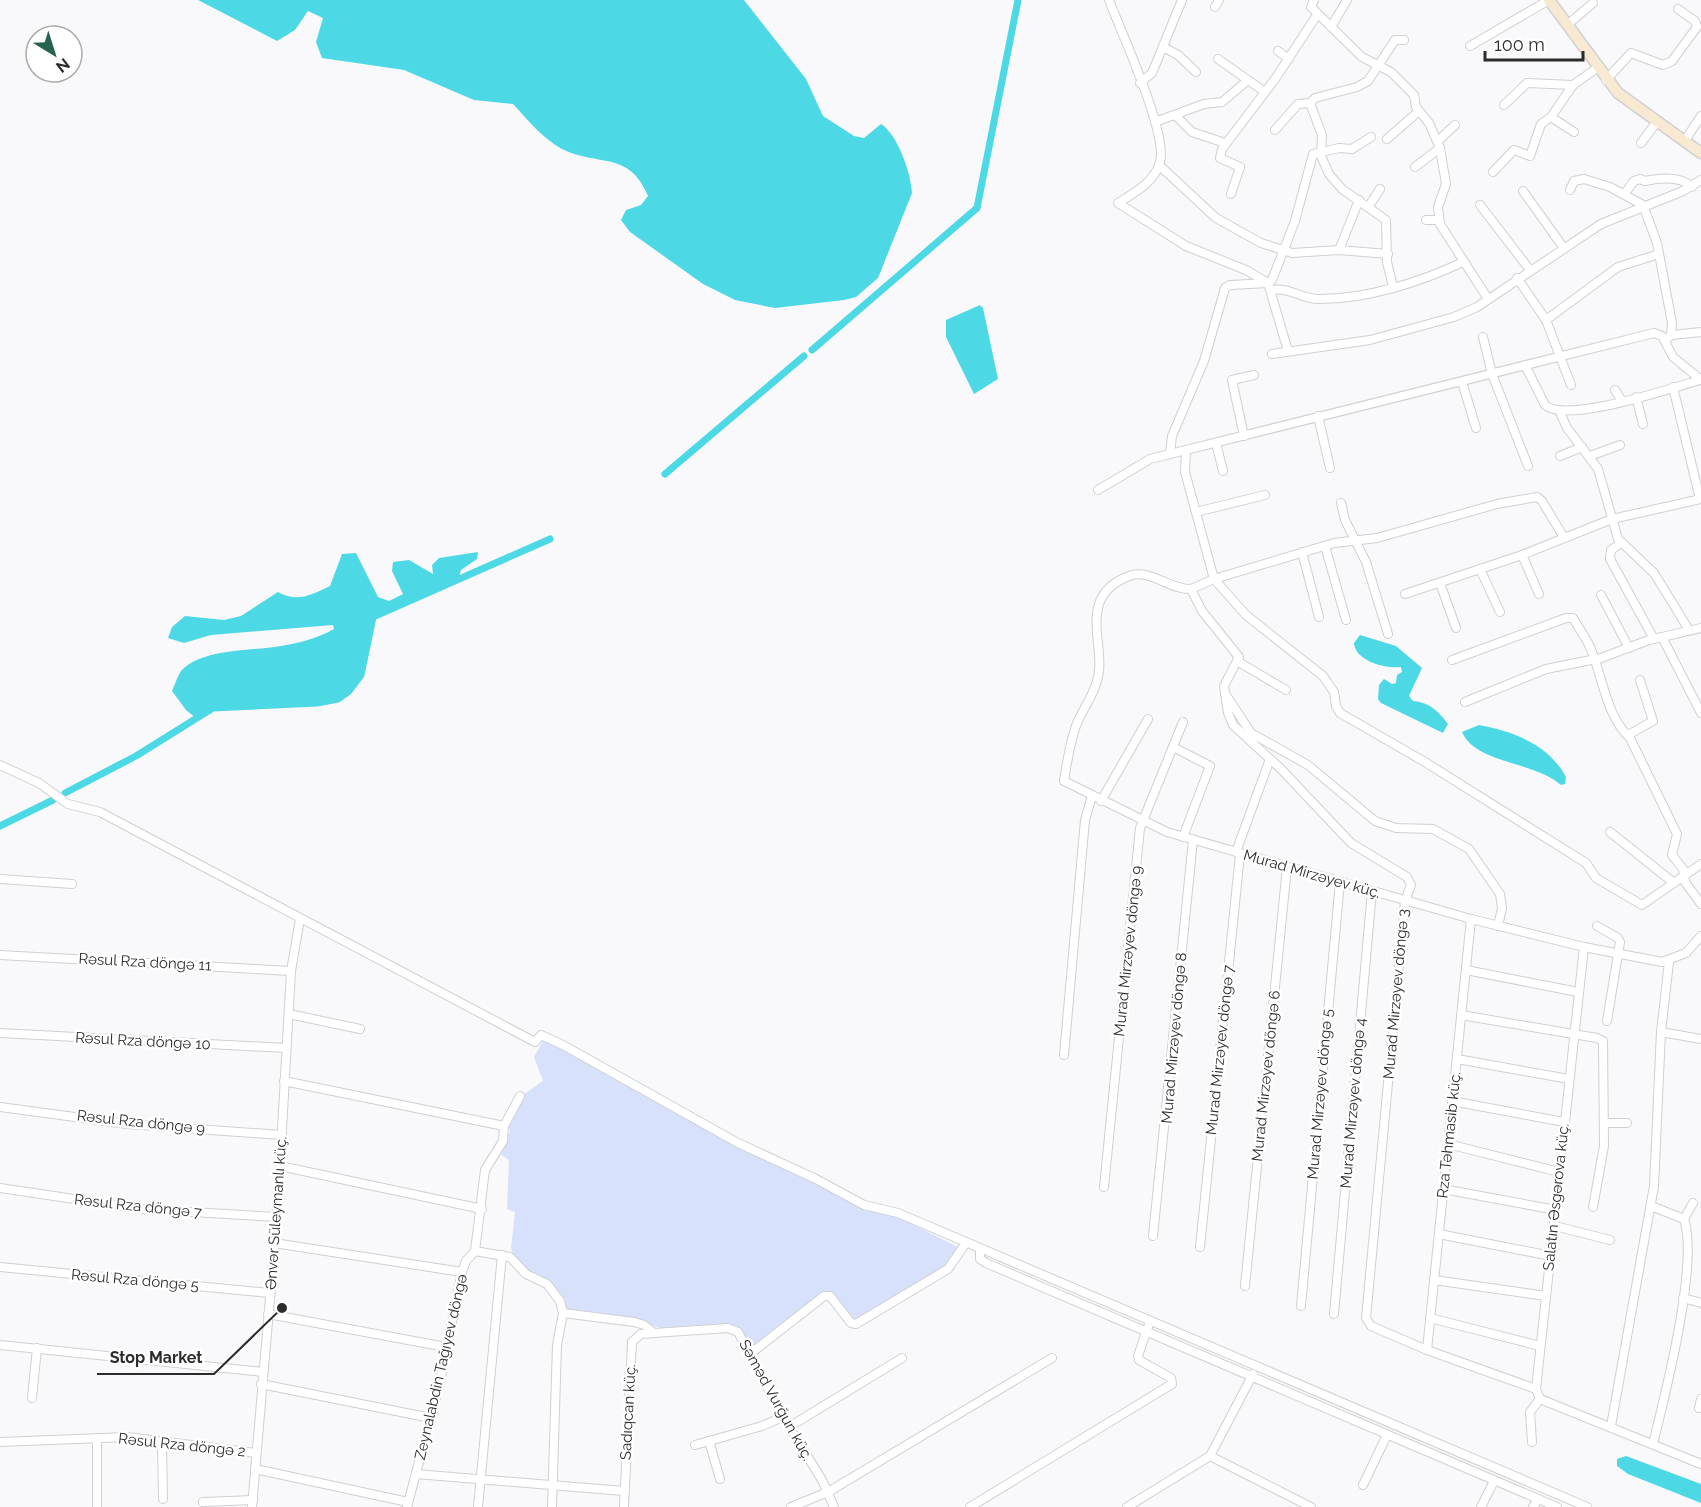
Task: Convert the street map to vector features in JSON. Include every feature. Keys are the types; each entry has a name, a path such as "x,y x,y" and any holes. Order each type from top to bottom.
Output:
{"street":[{"path":"1109,0 1155,122 1162,152 1159,165 1146,183 1118,203 1173,239 1270,286"},
{"path":"1140,83 1152,73 1165,48 1182,0"},
{"path":"1331,27 1347,0"},
{"path":"1470,46 1549,0 1606,80 1624,99 1701,153"},
{"path":"1311,1 1312,10 1362,57 1392,72 1411,91 1419,111 1429,123 1439,144 1446,184 1438,207 1439,220 1488,299"},
{"path":"1567,25 1593,3"},
{"path":"1606,80 1631,53 1663,65 1672,61 1697,27 1695,21 1678,9"},
{"path":"1231,194 1240,167 1220,158 1225,143 1289,59 1317,15"},
{"path":"1275,130 1298,104 1310,103 1315,98 1364,85 1395,40 1404,40"},
{"path":"1165,48 1178,55 1196,72"},
{"path":"1278,51 1289,59"},
{"path":"1218,59 1265,92"},
{"path":"1493,172 1514,150 1530,156 1541,124 1551,117 1573,85 1597,68"},
{"path":"1155,122 1209,102 1222,102 1248,80"},
{"path":"1503,105 1527,83 1573,85"},
{"path":"1310,103 1322,135 1321,151 1325,167 1336,183 1386,220 1393,287"},
{"path":"1387,139 1419,111"},
{"path":"1175,115 1192,132 1225,143"},
{"path":"1684,142 1701,116"},
{"path":"1551,117 1574,132"},
{"path":"1641,143 1656,123"},
{"path":"1414,167 1439,144 1455,125"},
{"path":"1288,351 1270,286 1307,186 1311,158 1316,152 1321,151 1342,148 1352,150 1371,137"},
{"path":"1159,165 1216,218 1238,232 1283,252 1339,250 1388,254"},
{"path":"1625,193 1634,181 1659,177 1684,182 1692,187"},
{"path":"1525,365 1545,405 1559,410 1584,410 1700,380 1693,371 1673,357 1668,338 1672,323 1659,254 1643,205 1625,193 1584,179 1574,181 1570,190"},
{"path":"1272,354 1370,340 1439,322 1467,312 1600,224 1692,187 1701,180"},
{"path":"1369,206 1380,189"},
{"path":"1523,191 1563,247"},
{"path":"1339,250 1359,200"},
{"path":"1480,205 1530,270"},
{"path":"1426,220 1439,220"},
{"path":"1546,320 1618,267 1659,254"},
{"path":"1170,454 1172,436 1204,361 1225,288 1230,285 1270,286 1314,299 1393,287 1430,277 1463,262"},
{"path":"1517,278 1546,320 1571,385"},
{"path":"1098,490 1139,464 1170,454 1654,333 1668,338 1701,332"},
{"path":"1483,337 1492,374 1528,466"},
{"path":"1244,436 1232,381 1254,375"},
{"path":"1462,382 1476,428"},
{"path":"1405,594 1522,555 1563,536 1612,519 1700,499 1673,387"},
{"path":"1615,390 1622,401"},
{"path":"1636,397 1643,424"},
{"path":"1559,410 1567,428 1598,469 1621,543 1654,573 1689,630"},
{"path":"1318,416 1330,468"},
{"path":"1216,443 1223,471"},
{"path":"1590,456 1620,445"},
{"path":"1560,456 1582,447"},
{"path":"1186,450 1185,472 1214,579 1246,615 1323,676 1334,692 1336,706 1340,713 1425,762 1586,863 1596,878 1642,905 1701,864"},
{"path":"1196,512 1265,495"},
{"path":"1498,926 1502,908 1500,894 1469,849 1433,829 1396,828 1374,821 1308,765 1251,733 1225,694 1225,681 1237,661 1238,653 1202,611 1191,589 1214,579 1302,552 1386,536 1497,504 1537,497 1542,501 1563,536"},
{"path":"1341,502 1345,520 1356,540 1388,634"},
{"path":"1621,543 1611,550 1610,559 1701,713"},
{"path":"1325,546 1346,620"},
{"path":"1302,552 1319,617"},
{"path":"1522,555 1539,594"},
{"path":"1480,569 1500,612"},
{"name":"Murad Mirzəyev küç.","path":"1191,589 1167,584 1141,573 1120,580 1106,593 1098,607 1096,620 1098,677 1072,736 1064,781 1142,821 1193,840 1498,926 1617,954 1669,962"},
{"path":"1440,583 1456,628"},
{"path":"1601,595 1629,648"},
{"path":"1452,660 1570,617 1589,644 1620,729 1628,735 1677,834 1671,851 1683,869 1684,878 1701,904"},
{"path":"1465,702 1546,669 1594,660 1658,638 1701,628"},
{"path":"1237,661 1286,690"},
{"path":"1628,735 1653,722 1640,680"},
{"name":"Murad Mirzəyev döngə 3","path":"1225,694 1228,713 1233,725 1270,759 1351,843 1410,880 1411,885 1405,901 1366,1318 1371,1326 1427,1350 1536,1389"},
{"path":"1101,801 1148,719"},
{"name":"Murad Mirzəyev döngə 9","path":"1104,1187 1142,821 1184,722"},
{"path":"1173,747 1210,766 1183,837"},
{"name":"Murad Mirzəyev döngə 7","path":"1200,1247 1238,853 1270,759"},
{"path":"0,765 39,783 68,804 100,812 536,1042 541,1035 563,1045 738,1143 814,1178 864,1205 898,1213 1082,1290 1585,1507"},
{"path":"1064,1055 1085,820 1092,796"},
{"path":"1610,832 1674,883"},
{"name":"Murad Mirzəyev döngə 8","path":"1153,1236 1193,840"},
{"name":"Murad Mirzəyev döngə 6","path":"1245,1286 1287,867"},
{"path":"0,879 72,884"},
{"name":"Murad Mirzəyev döngə 5","path":"1301,1306 1340,882"},
{"name":"Murad Mirzəyev döngə 4","path":"1334,1314 1372,891"},
{"name":"Ənvər Süleymanlı küç.","path":"253,1504 261,1384 277,1217 291,971 300,919"},
{"name":"Rza Təhmasib küç.","path":"1427,1350 1472,919"},
{"path":"1597,926 1618,938 1620,942 1607,1021"},
{"path":"1611,1426 1651,1206 1656,1164 1661,1032 1669,962 1686,953 1701,936"},
{"name":"Salatın Əsgərova küç.","path":"1540,1399 1536,1389 1540,1346 1584,947"},
{"name":"Rəsul Rza döngə 11","path":"0,955 291,971"},
{"path":"1466,970 1578,992"},
{"path":"288,1014 360,1029"},
{"path":"1461,1015 1603,1041 1602,1159 1593,1207"},
{"path":"1661,1032 1701,1039"},
{"name":"Rəsul Rza döngə 10","path":"0,1033 286,1048"},
{"path":"1457,1059 1569,1079"},
{"path":"284,1081 504,1126"},
{"name":"Zeynalabdin Tağıyev döngə","path":"408,1505 431,1418 462,1272 466,1261 475,1251 482,1209 485,1170 503,1141 504,1126 520,1096"},
{"path":"1452,1101 1564,1122"},
{"name":"Rəsul Rza döngə 9","path":"0,1107 127,1124 282,1135"},
{"path":"1604,1123 1627,1123"},
{"path":"1448,1144 1559,1172"},
{"path":"280,1166 482,1209"},
{"name":"Rəsul Rza döngə 7","path":"0,1188 141,1209 277,1217"},
{"path":"1443,1189 1556,1210"},
{"path":"1653,1444 1688,1263 1684,1219 1693,1203"},
{"path":"1651,1206 1684,1219"},
{"path":"1555,1226 1610,1240"},
{"path":"1439,1234 1551,1256"},
{"path":"274,1243 462,1272"},
{"path":"750,1354 824,1296 830,1296 850,1323 856,1324 948,1269 966,1243"},
{"path":"980,1249 980,1259 986,1263 1252,1376 1386,1437 1557,1507"},
{"path":"475,1251 502,1255 514,1260 526,1274 547,1284 560,1301 563,1313 557,1345 552,1507"},
{"path":"478,1507 502,1255"},
{"name":"Rəsul Rza döngə 5","path":"0,1268 270,1293"},
{"path":"1434,1280 1546,1296"},
{"path":"1078,1303 1082,1290"},
{"path":"1683,1298 1701,1303"},
{"name":"Səməd Vurğun küç.","path":"563,1313 634,1322 644,1325 654,1333 734,1329 738,1332 783,1417 828,1492 834,1507"},
{"path":"268,1314 446,1347"},
{"path":"1430,1318 1540,1346"},
{"path":"970,1507 1172,1384 1171,1378 1139,1360 1138,1356 1150,1321"},
{"name":"Sadıqcan küç.","path":"624,1507 632,1342 641,1334 654,1333"},
{"path":"0,1345 263,1372"},
{"path":"32,1398 37,1348"},
{"path":"789,1427 902,1358"},
{"path":"791,1507 828,1492 1052,1358"},
{"path":"1127,1507 1210,1456 1256,1367"},
{"path":"261,1384 431,1418"},
{"path":"1532,1442 1530,1412 1540,1399 1701,1464"},
{"path":"1699,1408 1701,1399"},
{"path":"695,1445 783,1417"},
{"name":"Rəsul Rza döngə 2","path":"0,1442 127,1437 256,1453"},
{"path":"1363,1485 1386,1437"},
{"path":"97,1438 97,1507"},
{"path":"709,1441 720,1479"},
{"path":"162,1442 163,1499"},
{"path":"1441,1460 1447,1447"},
{"path":"1210,1456 1311,1507"},
{"path":"255,1468 408,1505"},
{"path":"416,1474 624,1491"},
{"path":"1481,1507 1494,1481"},
{"path":"1533,1507 1538,1499"},
{"path":"202,1502 253,1504"}],"shaded area":[{"path":"544,1039 745,1151 888,1212 960,1248 948,1268 854,1322 828,1291 753,1349 736,1325 666,1330 635,1319 570,1313 549,1281 526,1271 514,1256 511,1248 515,1212 507,1209 509,1160 499,1153 510,1132 508,1124 523,1095 543,1081 534,1057"}],"water":[{"path":"198,0 744,0 806,79 823,116 854,136 864,138 881,124 887,129 903,155 912,193 878,278 856,297 775,308 735,300 703,284 630,232 621,220 626,210 641,205 648,196 632,172 611,162 575,154 555,145 513,104 474,100 404,70 322,58 316,42 323,18 308,11 295,30 277,41"},
{"path":"980,305 983,308 998,379 974,394 946,337 946,320"},
{"path":"478,552 477,559 461,570 458,580 373,617 367,655 360,676 347,692 328,701 307,705 235,706 214,709 196,718 186,710 172,691 182,670 203,658 216,654 295,643 315,638 334,629 333,625 211,635 184,643 168,638 172,627 185,616 224,620 241,616 278,592 298,597 317,592 330,586 342,554 356,553 378,597 389,601 403,594 392,571 393,562 409,560 433,574 432,565 439,558"},
{"path":"1360,635 1396,646 1422,668 1409,696 1413,701 1428,705 1441,715 1448,724 1443,733 1381,703 1378,699 1379,685 1384,679 1392,684 1396,683 1397,675 1402,672 1401,667 1387,667 1365,659 1360,655 1354,643"},
{"path":"1479,725 1505,731 1540,748 1559,766 1566,777 1565,784 1561,785 1550,777 1492,757 1480,750 1469,742 1462,732"},
{"path":"1626,1456 1701,1484 1701,1503 1628,1474 1617,1466 1617,1459"}],"waterway":[{"path":"812,350 977,208 1018,0"},
{"path":"665,474 804,356"},
{"path":"373,617 550,539"},
{"path":"65,793 136,756 213,708 317,703 338,699 348,692 361,675 373,617"},
{"path":"0,826 53,800"}],"place":[{"name":"Stop Market","path":"282,1308"}]}
